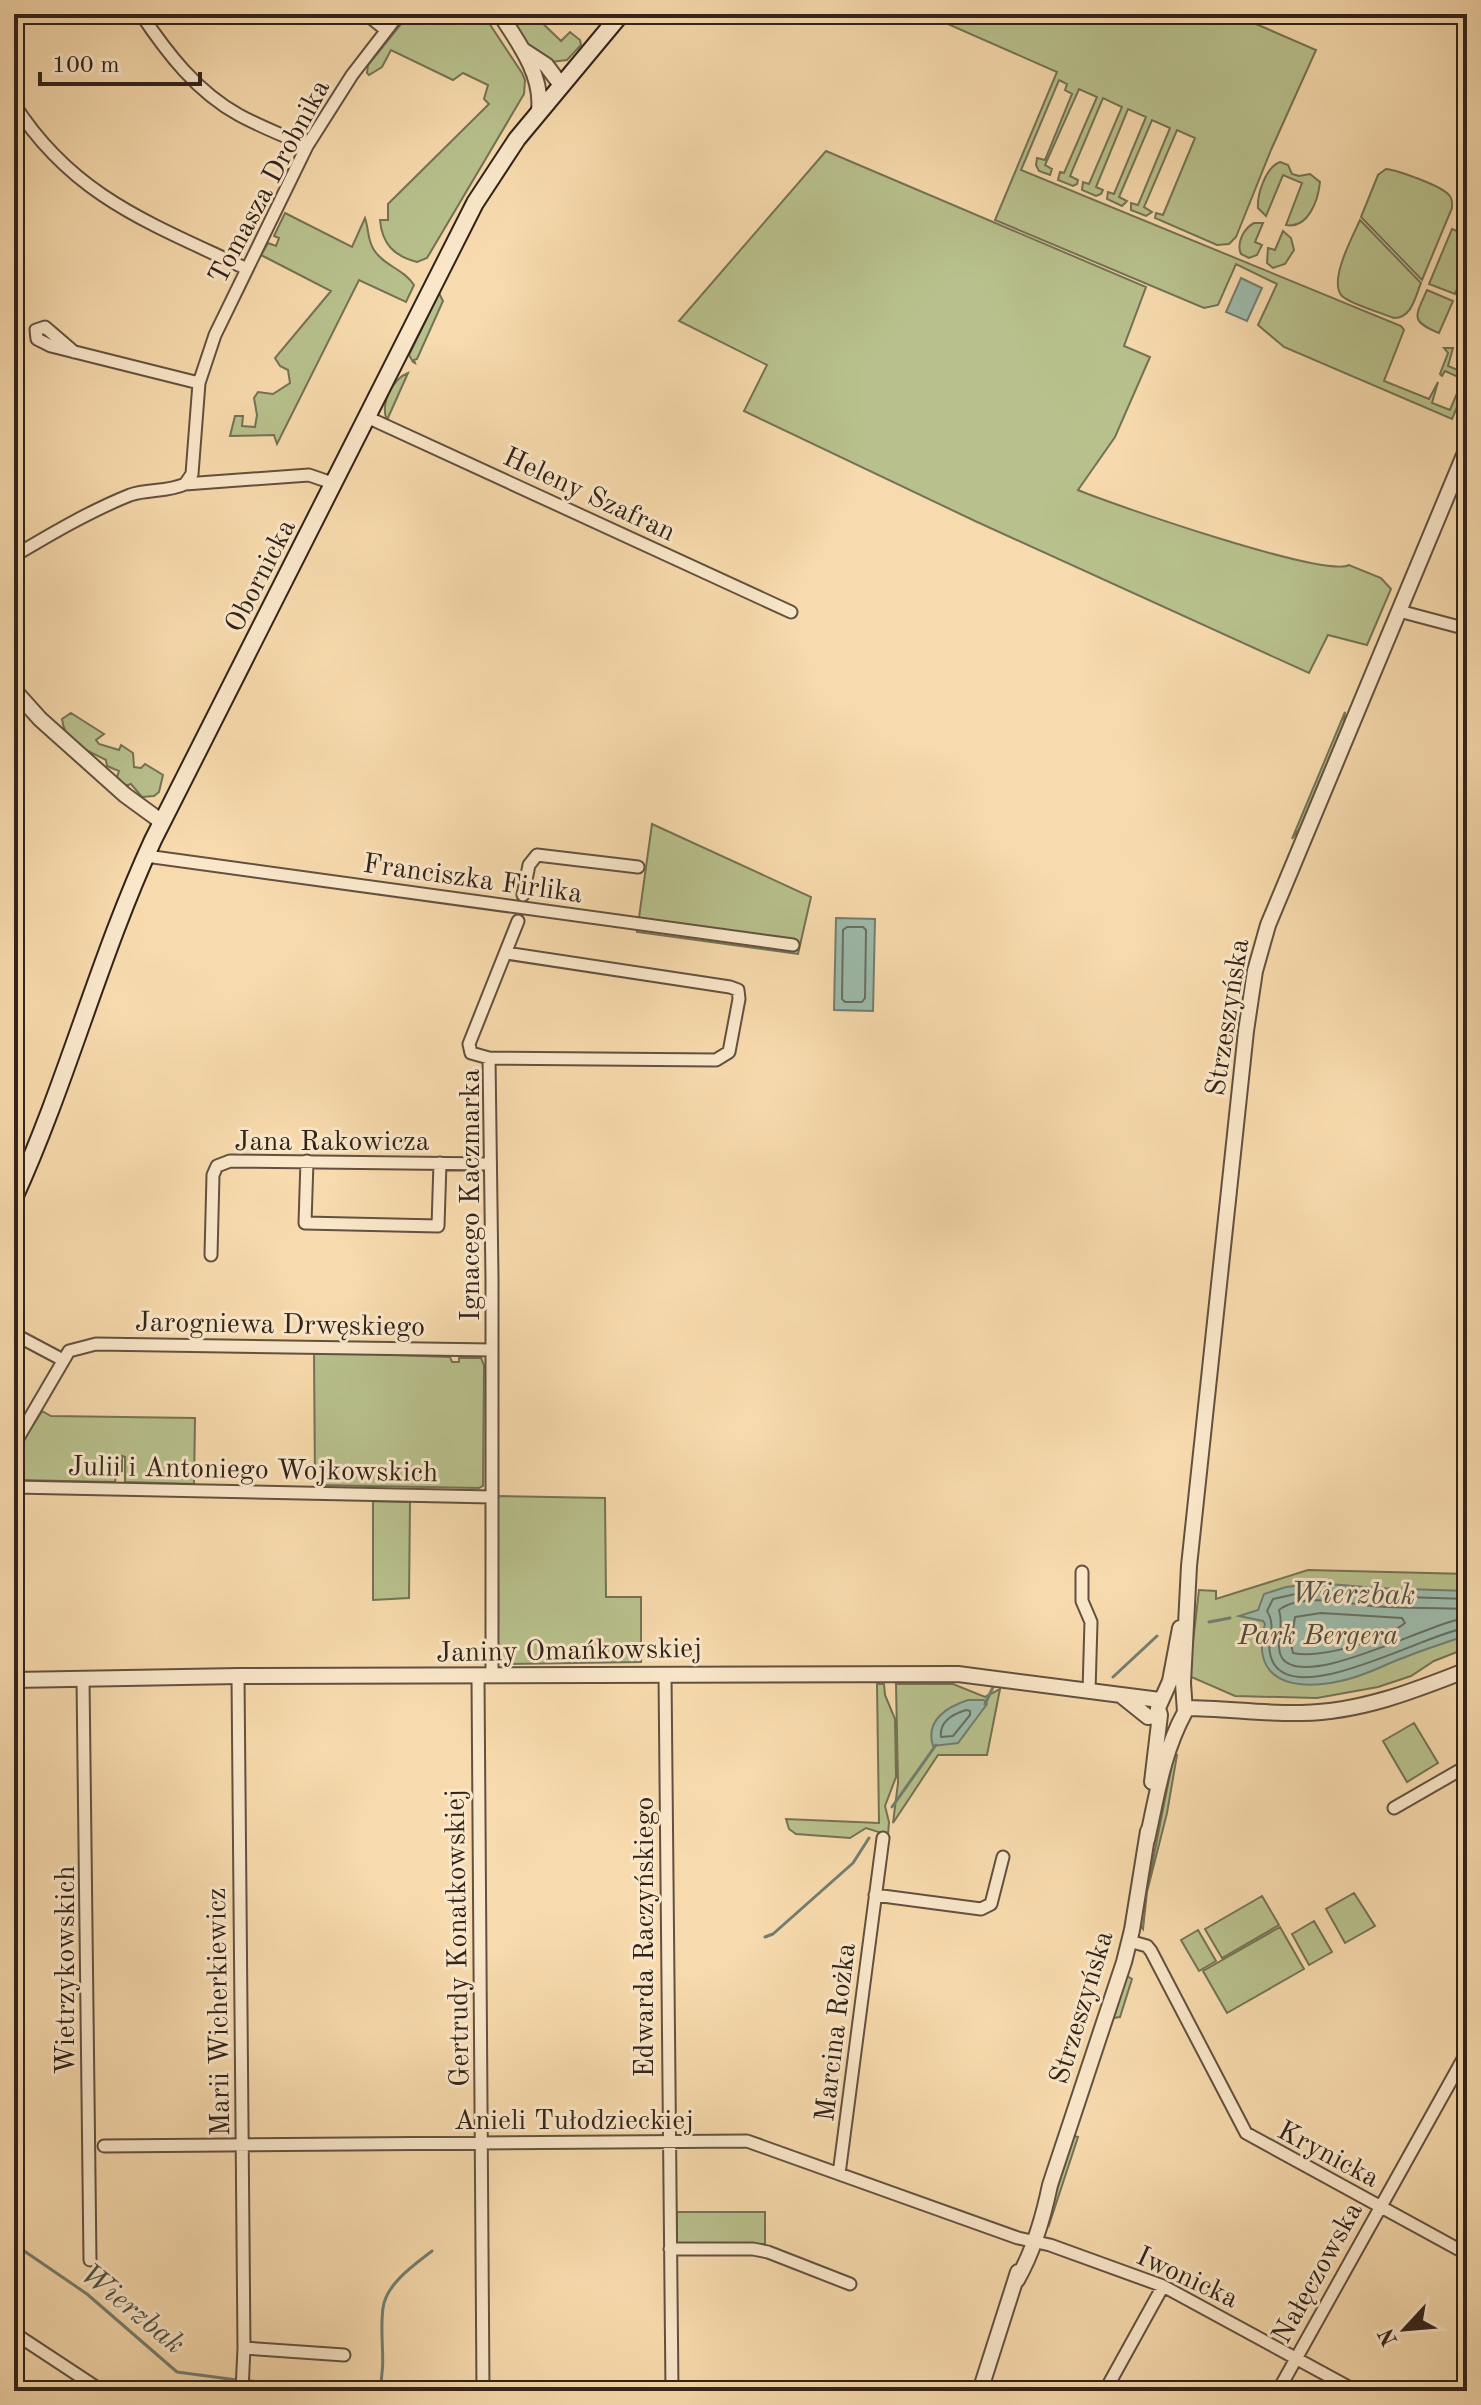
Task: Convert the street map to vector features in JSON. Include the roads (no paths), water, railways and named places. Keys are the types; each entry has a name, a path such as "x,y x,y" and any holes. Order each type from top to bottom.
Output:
{"main road":[{"name":"Obornicka","path":"14,1198 146,856 475,203 539,110 621,14"}],"street":[{"path":"141,14 187,75 216,99 238,115 307,146"},
{"path":"366,14 386,30"},
{"name":"Tomasza Drobnika","path":"185,484 192,474 199,383 215,335 307,146 340,93 399,14"},
{"path":"500,14 522,49 536,80 539,110"},
{"path":"522,49 546,65 561,85"},
{"path":"546,65 579,63"},
{"path":"536,80 561,85"},
{"path":"14,104 30,130 84,184 120,209 247,269"},
{"path":"74,352 199,383"},
{"name":"Heleny Szafran","path":"369,418 791,612"},
{"name":"Strzeszyńska","path":"980,2391 1031,2242 1035,2215 1050,2185 1129,1941 1147,1840 1169,1744 1183,1710 1188,1585 1236,1118 1255,971 1268,925 1467,448"},
{"path":"14,556 63,527 133,494 185,484 309,475 335,484"},
{"path":"1399,611 1467,629"},
{"path":"14,690 40,719 125,795 162,822"},
{"name":"Franciszka Firlika","path":"523,895 529,865 537,855 638,867"},
{"name":"Franciszka Firlika","path":"146,856 793,945"},
{"name":"Franciszka Firlika","path":"489,1058 471,1053 469,1044 518,921"},
{"name":"Ignacego Kaczmarka","path":"485,1676 492,1497 489,1058 716,1060 729,1052 739,999 738,990 730,987 506,953"},
{"name":"Jana Rakowicza","path":"211,1255 213,1175 217,1166 230,1161 489,1164"},
{"path":"307,1161 305,1223 438,1226 440,1163"},
{"path":"14,1334 66,1355 14,1445"},
{"name":"Jarogniewa Drwęskiego","path":"66,1355 96,1344 492,1350"},
{"name":"Julii i Antoniego Wojkowskich","path":"14,1487 492,1497"},
{"path":"1082,1572 1082,1601 1091,1622 1089,1691"},
{"name":"Strzeszyńska","path":"1147,1840 1162,1704 1170,1681 1188,1585"},
{"path":"1183,1710 1176,1695 1162,1704 1168,1722 1183,1710 1325,1712 1394,1697 1467,1670"},
{"name":"Edwarda Raczyńskiego","path":"665,1674 672,2391"},
{"name":"Janiny Omańkowskiej","path":"14,1680 238,1676 958,1674 1123,1697 1148,1717 1162,1704"},
{"name":"Marii Wicherkiewicz","path":"238,1676 242,2391"},
{"name":"Gertrudy Konatkowskiej","path":"483,2391 481,2144 485,1676"},
{"name":"Wietrzykowskich","path":"83,1679 90,2260"},
{"path":"1394,1808 1467,1766"},
{"name":"Marcina Rożka","path":"839,2174 883,1838"},
{"path":"875,1895 981,1909 991,1904 1003,1857"},
{"name":"Krynicka","path":"1129,1941 1142,1944 1151,1951 1251,2138 1467,2254"},
{"name":"Nałęczowska","path":"1278,2391 1467,2052"},
{"name":"Anieli Tułodzieckiej","path":"104,2146 747,2141 1031,2242"},
{"name":"Iwonicka","path":"1031,2242 1163,2286 1356,2391"},
{"path":"670,2249 753,2249 850,2284"},
{"path":"1105,2391 1163,2286"},
{"path":"14,2333 102,2391"},
{"path":"244,2348 344,2355"}],"water":[{"path":"1241,278 1262,288 1247,321 1226,312"},
{"path":"836,918 875,919 873,1011 834,1010"},
{"path":"1319,1583 1467,1591 1467,1635 1351,1678 1311,1685 1292,1683 1277,1677 1266,1665 1262,1648 1263,1621 1239,1616 1258,1610 1264,1594 1286,1587"},
{"path":"968,1700 984,1700 987,1704 958,1743 933,1746 931,1737 935,1722 953,1706"}],"waterway":[{"name":"Wierzbak","path":"1209,1622 1230,1618"},
{"name":"Wierzbak","path":"1113,1677 1157,1636"},
{"name":"Wierzbak","path":"985,1704 994,1685"},
{"name":"Wierzbak","path":"892,1807 936,1745"},
{"name":"Wierzbak","path":"765,1937 773,1934 853,1863 869,1838"},
{"name":"Wierzbak","path":"14,2244 87,2294 177,2372 237,2380"},
{"name":"Wierzbak","path":"379,2391 385,2299 402,2276 432,2251"},
{"name":"Wierzbak","path":"251,2381 317,2391"}],"park label":[{"name":"Park Bergera","path":"1318,1634"}]}
